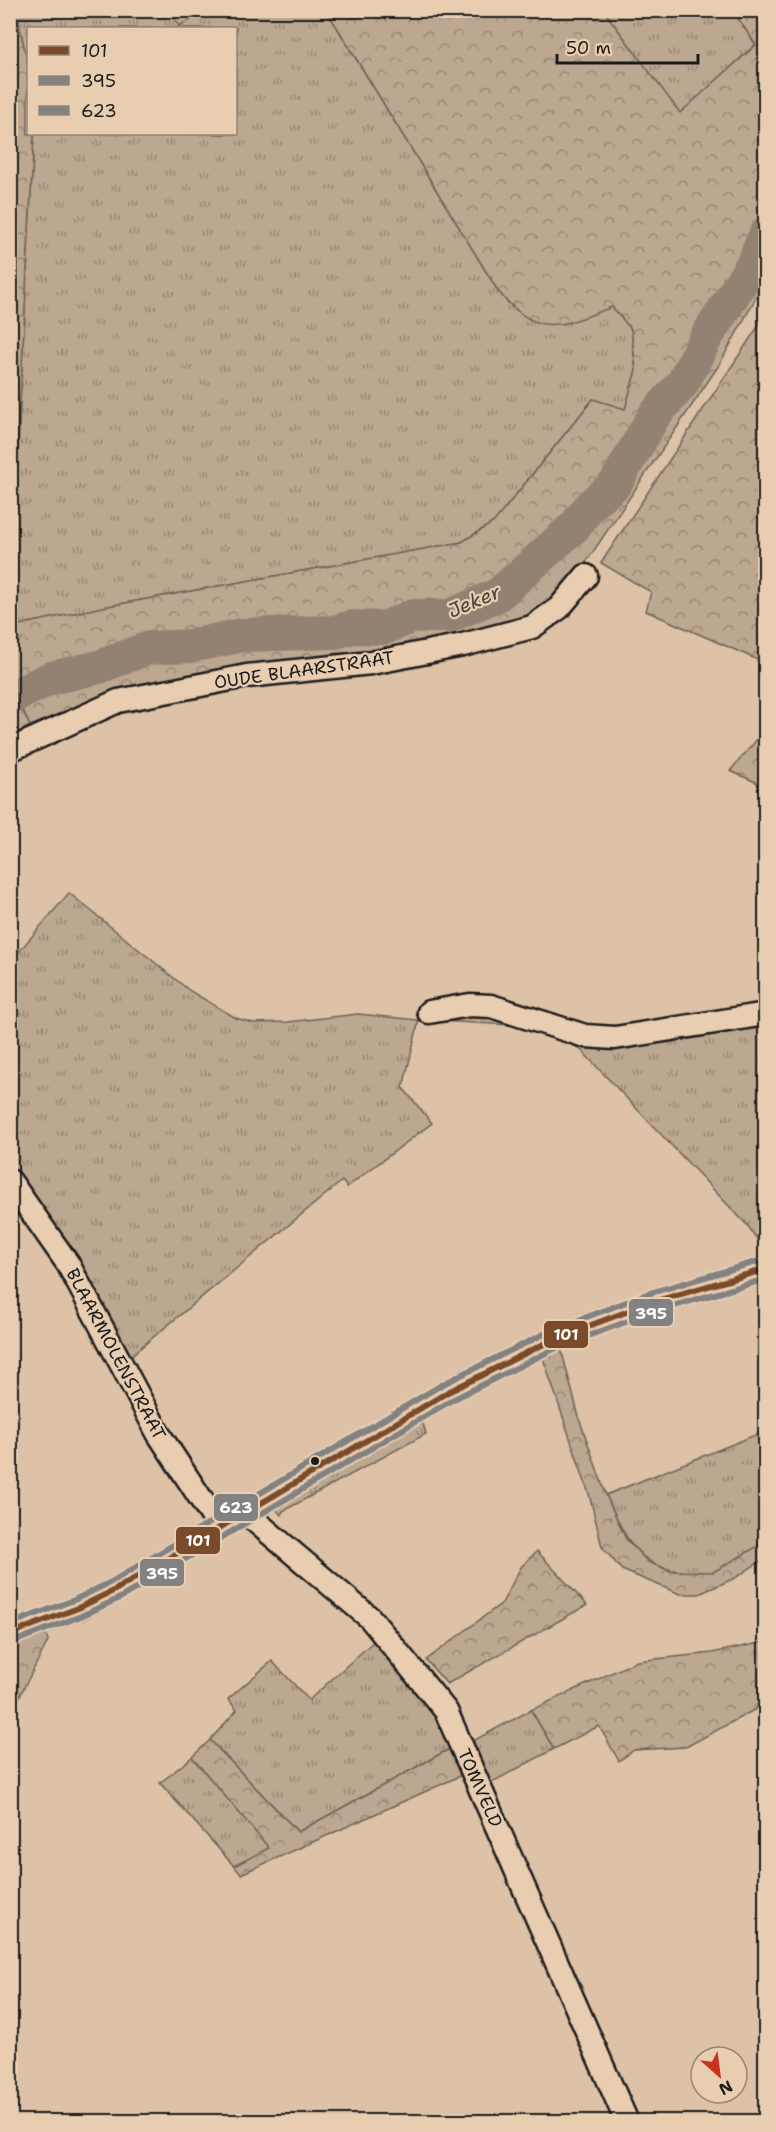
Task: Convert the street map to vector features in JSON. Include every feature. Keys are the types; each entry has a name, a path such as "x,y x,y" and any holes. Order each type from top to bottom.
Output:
{"street":[{"name":"OUDE BLAARSTRAAT","path":"10,750 118,701 247,676 371,663 463,645 532,627 559,608 586,576"},
{"path":"429,1012 470,1005 491,1006 585,1036 615,1038 765,1014"},
{"name":"BLAARMOLENSTRAAT","path":"10,1181 68,1264 158,1433 220,1528"},
{"path":"10,1634 78,1608 115,1590 247,1514 448,1392 554,1339 650,1304 765,1269"},
{"name":"TOMVELD","path":"247,1514 370,1618 447,1712 627,2121"}],"green space":[{"path":"16,10 27,60 27,135 34,135 15,500 11,502 10,11"},
{"path":"16,11 170,11 179,26 203,13 202,11 327,11 498,291 512,307 562,324 612,306 631,329 636,370 625,410 593,399 494,522 462,542 103,607 11,627 10,502 15,500 34,135 237,135 237,27 27,27 27,60"},
{"path":"170,11 202,11 203,13 179,26"},
{"path":"327,11 604,11 680,113 756,45 733,11 765,11 765,281 719,365 572,583 523,622 460,637 101,697 30,726 11,683 10,627 103,607 462,542 494,522 593,399 625,409 636,370 631,329 612,307 577,320 550,324 525,317 512,306 498,291"},
{"path":"604,11 733,11 756,44 680,114"},
{"path":"765,316 765,663 646,611 651,592 601,563"},
{"path":"10,683 30,726 11,736 10,736"},
{"path":"765,730 765,786 730,771"},
{"path":"69,893 190,991 236,1018 253,1023 288,1022 358,1014 418,1020 419,1017 495,1012 586,1041 765,1020 765,1251 748,1226 579,1048 533,1026 419,1020 403,1088 432,1123 347,1187 342,1181 122,1363 11,1172 10,962"},
{"path":"561,1349 580,1421 606,1495 626,1539 648,1562 671,1571 713,1572 765,1542 765,1558 735,1578 699,1594 680,1594 622,1570 602,1547 590,1497 543,1358"},
{"path":"422,1420 426,1434 283,1511 281,1515 275,1508"},
{"path":"765,1431 765,1542 713,1572 669,1569 643,1557 626,1536 606,1495"},
{"path":"537,1551 587,1605 447,1684 426,1660 502,1603 521,1567"},
{"path":"45,1630 48,1641 11,1713 11,1642"},
{"path":"374,1641 434,1708 453,1747 298,1832 210,1740 237,1710 228,1699 272,1661 309,1700"},
{"path":"765,1642 765,1704 686,1747 634,1750 619,1761 599,1726 554,1749 531,1710 637,1661 712,1653"},
{"path":"531,1710 554,1749 485,1786 471,1742"},
{"path":"210,1740 298,1832 453,1747 460,1776 241,1874 234,1866 269,1848 192,1757"},
{"path":"192,1757 270,1848 234,1866 160,1783"}],"waterway":[{"name":"Jeker","path":"10,698 51,678 99,667 148,648 190,646 243,635 335,632 353,627 384,628 413,616 450,616 499,594 575,526 591,505 615,484 654,416 682,384 707,336 754,262 766,233"}],"transit line":[{"name":"623","path":"10,1624 74,1600 111,1582 443,1384 550,1331 647,1294 763,1260"},
{"name":"101","path":"10,1634 78,1608 115,1590 448,1392 554,1339 650,1303 766,1269"},
{"name":"395","path":"13,1642 81,1616 120,1598 452,1400 558,1347 653,1312 766,1279"}]}
